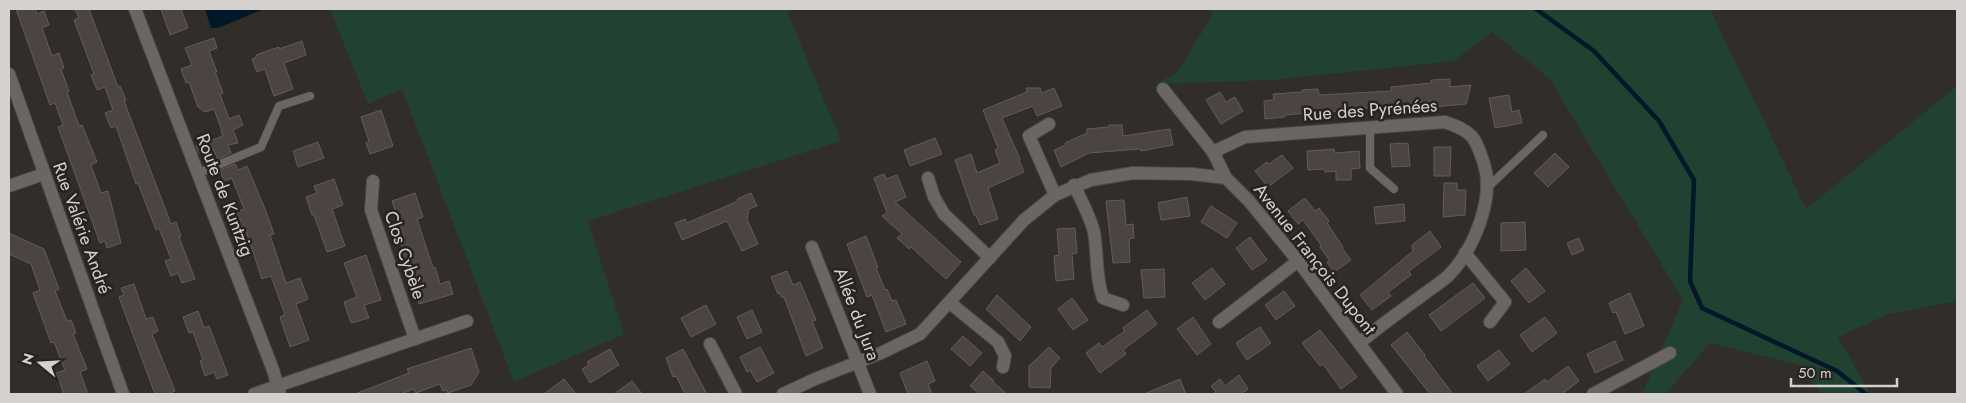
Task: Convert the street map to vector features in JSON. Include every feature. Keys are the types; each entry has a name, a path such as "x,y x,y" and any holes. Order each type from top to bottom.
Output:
{"street":[{"name":"Route de Kuntzig","path":"135,9 199,173 279,390"},
{"name":"Rue Valérie André","path":"9,74 123,394"},
{"path":"1163,89 1213,152 1226,178"},
{"name":"Rue des Pyrénées","path":"1213,152 1245,137 1370,126 1445,122 1464,128 1476,142 1486,170 1487,188 1481,220 1465,253 1448,276 1359,343"},
{"path":"1049,124 1029,136 1055,195"},
{"path":"783,394 920,334 1024,220 1055,195 1074,185 1091,180 1133,173 1192,174 1226,178"},
{"path":"9,186 44,174"},
{"path":"928,178 934,197 944,214 990,258"},
{"name":"Avenue François Dupont","path":"1226,178 1249,201 1298,261 1397,394"},
{"name":"Clos Cybèle","path":"373,181 371,210 416,339"},
{"path":"1074,185 1094,231 1098,284 1103,298 1123,305"},
{"name":"Allée du Jura","path":"812,247 870,394"},
{"path":"1465,253 1505,302 1490,322"},
{"path":"1219,322 1298,261"},
{"path":"950,303 998,342 1005,356 1003,367"},
{"path":"254,394 279,390 466,321"},
{"path":"710,344 736,394"},
{"path":"1593,394 1670,353"}],"lane":[{"path":"199,173 261,147 279,106 310,96"},
{"path":"1370,126 1370,168 1394,189"},
{"path":"1487,188 1543,135"}],"green space":[{"path":"330,9 786,9 841,141 588,221 624,334 514,382 402,89 368,104"},
{"path":"1214,9 1710,9 1806,209 1957,86 1957,301 1889,314 1838,337 1870,394 1822,394 1800,365 1710,343 1665,394 1642,394 1683,300 1550,79 1492,32 1454,61 1272,80 1157,84 1177,72 1206,26"}],"water":[{"path":"205,9 264,9 218,28 211,28"}],"building":[{"path":"16,9 35,9 37,14 44,11 49,25 42,28 52,56 59,53 64,68 61,69 69,91 67,92 79,126 82,125 97,162 91,165 101,193 108,191 121,243 107,248 105,241 100,243 58,127 63,125 55,103 50,105"},
{"path":"75,9 89,9 118,87 120,86 126,100 124,101 171,224 176,222 181,236 179,237 195,279 182,283 178,273 171,276 165,261 171,259 159,228 156,230 138,183 136,184 116,126 111,128 105,113 113,110 105,87 97,90 91,75 94,74 74,20 79,18"},
{"path":"161,9 181,9 188,28 170,35"},
{"path":"214,38 217,48 209,51 223,93 220,94 229,119 239,115 243,125 233,130 238,143 228,145 231,153 218,159 213,149 199,153 196,146 223,136 214,109 205,112 198,107 189,82 186,83 181,69 192,65 185,48"},
{"path":"302,41 306,55 284,63 293,89 274,96 265,69 257,72 252,59 256,55"},
{"path":"1450,79 1450,87 1471,85 1466,104 1432,107 1432,101 1331,112 1331,114 1318,115 1318,112 1265,119 1264,101 1274,100 1273,94 1318,89 1319,95 1391,91 1391,87 1431,83 1431,80"},
{"path":"1026,88 1040,88 1042,93 1054,88 1062,106 1037,116 1033,106 1002,118 1024,172 988,188 998,219 980,225 976,215 974,215 955,160 971,154 977,173 1000,163 995,150 998,148 983,110 1027,92"},
{"path":"1220,92 1226,102 1235,97 1243,111 1221,124 1206,100"},
{"path":"1509,95 1512,112 1519,110 1522,123 1495,128 1489,98"},
{"path":"381,110 393,146 370,154 366,143 369,141 361,117"},
{"path":"1109,125 1122,125 1123,136 1170,129 1173,145 1141,151 1140,149 1089,153 1061,167 1054,150 1087,133 1087,129 1109,127"},
{"path":"935,138 942,154 910,166 904,150"},
{"path":"318,142 324,158 298,167 293,151"},
{"path":"1408,143 1410,166 1392,167 1390,144"},
{"path":"1434,147 1451,147 1450,176 1434,176"},
{"path":"1334,149 1335,153 1359,151 1360,168 1351,169 1351,180 1336,180 1336,171 1325,172 1324,169 1308,170 1307,151"},
{"path":"1555,153 1569,167 1548,187 1534,173"},
{"path":"1282,155 1293,168 1268,187 1255,171 1267,162 1269,164"},
{"path":"235,164 238,170 247,166 274,234 270,235 286,283 300,278 308,299 296,304 309,340 290,347 280,317 285,315 271,276 262,279 245,228 243,229 237,212 244,209 232,178 224,181 220,170"},
{"path":"884,174 886,179 897,175 906,197 895,202 961,262 946,279 911,247 909,249 897,238 902,234 882,216 887,213 874,178"},
{"path":"334,179 343,205 332,209 345,246 327,252 306,197 317,193 314,186"},
{"path":"1444,183 1457,183 1457,190 1466,190 1465,215 1443,217"},
{"path":"415,193 423,217 417,219 433,268 435,267 440,284 449,281 453,294 419,304 399,238 404,236 392,201"},
{"path":"751,193 757,206 749,209 747,219 758,244 742,251 727,221 682,240 675,223 685,219 687,223 738,201 737,199"},
{"path":"1187,197 1190,216 1161,220 1158,203"},
{"path":"1305,198 1315,211 1319,208 1329,221 1327,223 1351,260 1334,272 1327,262 1330,261 1320,247 1321,245 1303,220 1298,224 1288,211"},
{"path":"1124,200 1126,225 1133,224 1134,238 1129,239 1130,262 1113,263 1106,201"},
{"path":"1404,204 1405,221 1376,224 1374,207"},
{"path":"1211,206 1237,223 1227,238 1201,222"},
{"path":"1525,222 1526,250 1501,251 1501,223"},
{"path":"1075,228 1077,253 1072,254 1074,279 1056,281 1054,256 1059,255 1057,229"},
{"path":"1430,231 1441,247 1409,271 1411,275 1388,292 1391,296 1372,310 1360,295 1413,251 1412,245"},
{"path":"9,233 44,249 59,289 55,291 67,321 71,320 76,333 73,334 87,369 80,372 88,394 64,394 56,373 65,370 54,342 51,343 33,293 40,290 31,264 9,254"},
{"path":"866,236 885,290 887,289 892,301 896,300 906,324 886,332 872,295 867,297 847,244"},
{"path":"1250,237 1267,260 1252,270 1236,248"},
{"path":"1579,238 1584,250 1572,255 1567,243"},
{"path":"366,255 381,300 364,305 369,318 351,323 344,302 357,297 344,263"},
{"path":"1212,268 1225,284 1205,300 1192,283"},
{"path":"1526,268 1545,291 1529,303 1511,281"},
{"path":"1164,269 1165,297 1144,298 1141,270"},
{"path":"787,271 793,285 800,282 816,320 812,321 823,348 806,356 784,297 782,298 780,293 778,294 771,277"},
{"path":"1473,283 1485,298 1441,331 1429,315"},
{"path":"134,284 146,319 153,317 158,331 152,334 175,391 167,394 155,394 119,297 124,295 121,288"},
{"path":"1284,291 1295,306 1276,320 1265,305"},
{"path":"1630,293 1644,326 1625,334 1616,312 1613,313 1609,303"},
{"path":"997,295 1031,327 1020,341 986,309"},
{"path":"1072,298 1088,320 1073,330 1058,309"},
{"path":"706,305 716,324 691,337 681,318"},
{"path":"752,310 762,332 747,339 737,317"},
{"path":"1147,310 1157,324 1123,350 1126,354 1100,373 1086,353 1099,343 1102,347 1125,331 1123,328"},
{"path":"198,311 204,328 209,326 228,375 217,379 214,372 205,376 200,361 203,360 193,332 189,333 183,317"},
{"path":"1193,317 1211,344 1197,355 1177,329"},
{"path":"1545,317 1557,333 1532,352 1520,335"},
{"path":"1260,327 1271,343 1247,360 1236,343"},
{"path":"1320,330 1357,377 1341,389 1323,364 1320,366 1302,343"},
{"path":"1407,332 1453,394 1430,394 1391,345"},
{"path":"963,336 982,353 970,366 951,349"},
{"path":"1615,341 1623,360 1595,373 1587,354"},
{"path":"760,347 774,373 757,382 750,370 747,372 740,357"},
{"path":"1049,347 1060,358 1051,368 1050,388 1029,387 1029,366"},
{"path":"471,348 479,372 471,385 448,393 447,390 443,391 440,384 416,393 414,389 401,394 355,394 409,373 407,369"},
{"path":"610,349 619,365 590,383 582,369 589,365 587,362"},
{"path":"683,349 707,394 685,394 676,376 673,377 666,358"},
{"path":"1499,350 1510,364 1488,381 1477,366"},
{"path":"927,361 935,381 928,384 932,394 908,394 900,373"},
{"path":"1568,366 1579,381 1562,394 1524,394 1545,379 1547,382"},
{"path":"983,371 1007,394 980,394 970,386"},
{"path":"1239,375 1248,389 1241,394 1213,394 1216,392 1211,386 1220,379 1225,386"},
{"path":"564,379 576,394 544,394"},
{"path":"1180,379 1186,394 1144,394"},
{"path":"632,381 642,394 614,394"}],"waterway":[{"path":"1536,9 1594,51 1659,121 1694,180 1690,281 1702,308 1837,371 1866,394"}]}
